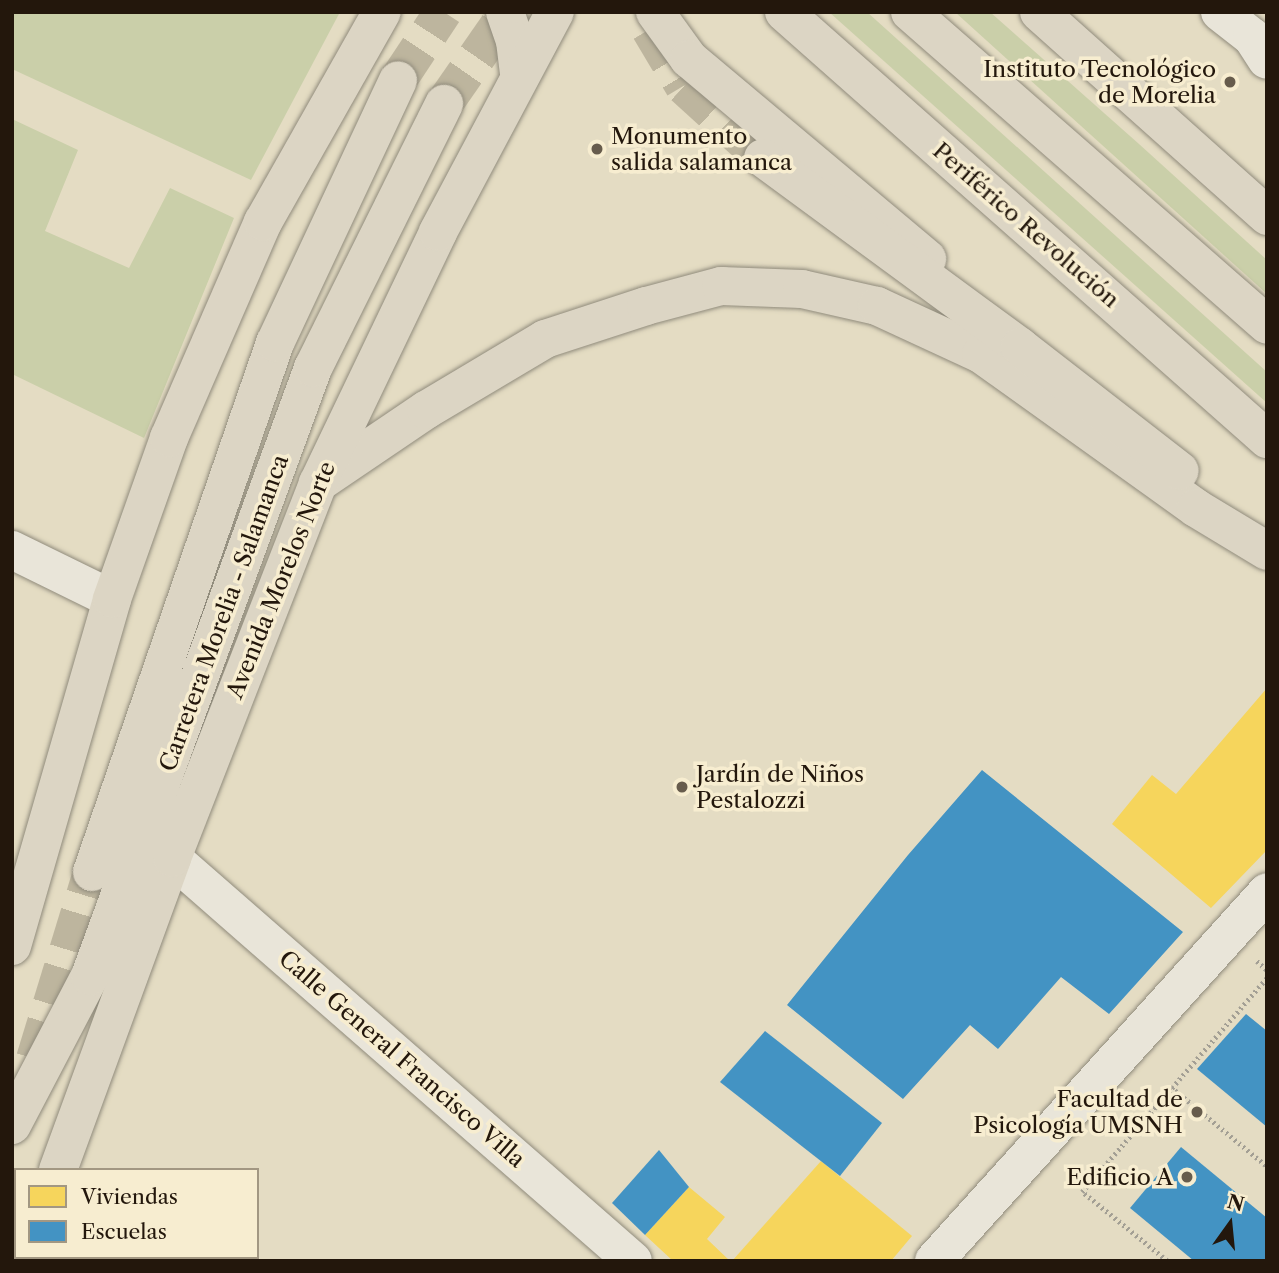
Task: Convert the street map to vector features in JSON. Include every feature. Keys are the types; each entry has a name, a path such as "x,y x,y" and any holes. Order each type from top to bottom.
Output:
{"main road":[{"path":"505,12 516,41 519,76"},
{"name":"Avenida Morelos Norte","path":"59,1168 172,858 318,483 394,320 519,76 555,12"},
{"path":"655,12 689,59 1180,471 1267,549"},
{"name":"Periférico Revolución","path":"784,12 1267,439"},
{"path":"910,12 1267,325"},
{"path":"1039,12 1267,216"},
{"path":"12,946 112,599 169,438 262,222 383,15"},
{"name":"Carretera Morelia - Salamanca","path":"92,872 275,343 398,80"},
{"name":"Carretera Morelia - Salamanca","path":"12,1125 90,976 313,368 444,104"},
{"path":"763,158 1020,347 1180,471"},
{"path":"318,483 426,410 545,339 646,306 721,286 802,289 877,306 981,354 1196,508 1267,549"}],"street":[{"path":"1220,12 1252,37 1267,60"},
{"path":"12,551 112,599"},
{"name":"Calle General Francisco Villa","path":"172,858 633,1261"},
{"path":"934,1261 1267,892"}],"path":[{"path":"1167,1261 1082,1192 1267,978"},
{"path":"1171,1087 1267,1166"}],"green space":[{"path":"12,12 340,12 251,180 12,69"},
{"path":"829,12 867,12 1267,372 1267,403"},
{"path":"955,12 990,12 1139,144 1267,260 1267,294"},
{"path":"12,119 78,150 45,231 129,268 170,188 234,218 144,438 12,374"}],"building: Viviendas":[{"path":"1267,688 1267,850 1211,908 1112,824 1152,775 1176,794"},
{"path":"821,1161 912,1236 891,1261 732,1261"},
{"path":"689,1187 725,1217 707,1239 730,1261 673,1261 645,1235"}],"building: Escuelas":[{"path":"982,770 1183,932 1109,1014 1061,977 998,1049 970,1025 903,1099 787,1005 908,855"},
{"path":"1246,1014 1267,1031 1267,1127 1197,1069"},
{"path":"765,1031 882,1123 840,1176 720,1082"},
{"name":"Edificio A","path":"1181,1147 1267,1218 1267,1261 1194,1261 1130,1208"},
{"path":"659,1150 689,1187 645,1235 612,1203"}],"tunnel":[{"path":"398,80 443,12"},
{"path":"444,104 508,12"},
{"path":"650,29 684,86 763,158"},
{"path":"35,1059 92,872"}],"place":[{"name":"Instituto Tecnológico de Morelia","path":"1230,82"},
{"name":"Monumento salida salamanca","path":"597,149"},
{"name":"Jardín de Niños Pestalozzi","path":"682,787"},
{"name":"Facultad de Psicología UMSNH","path":"1197,1112"},
{"name":"Edificio A","path":"1187,1177"}]}
